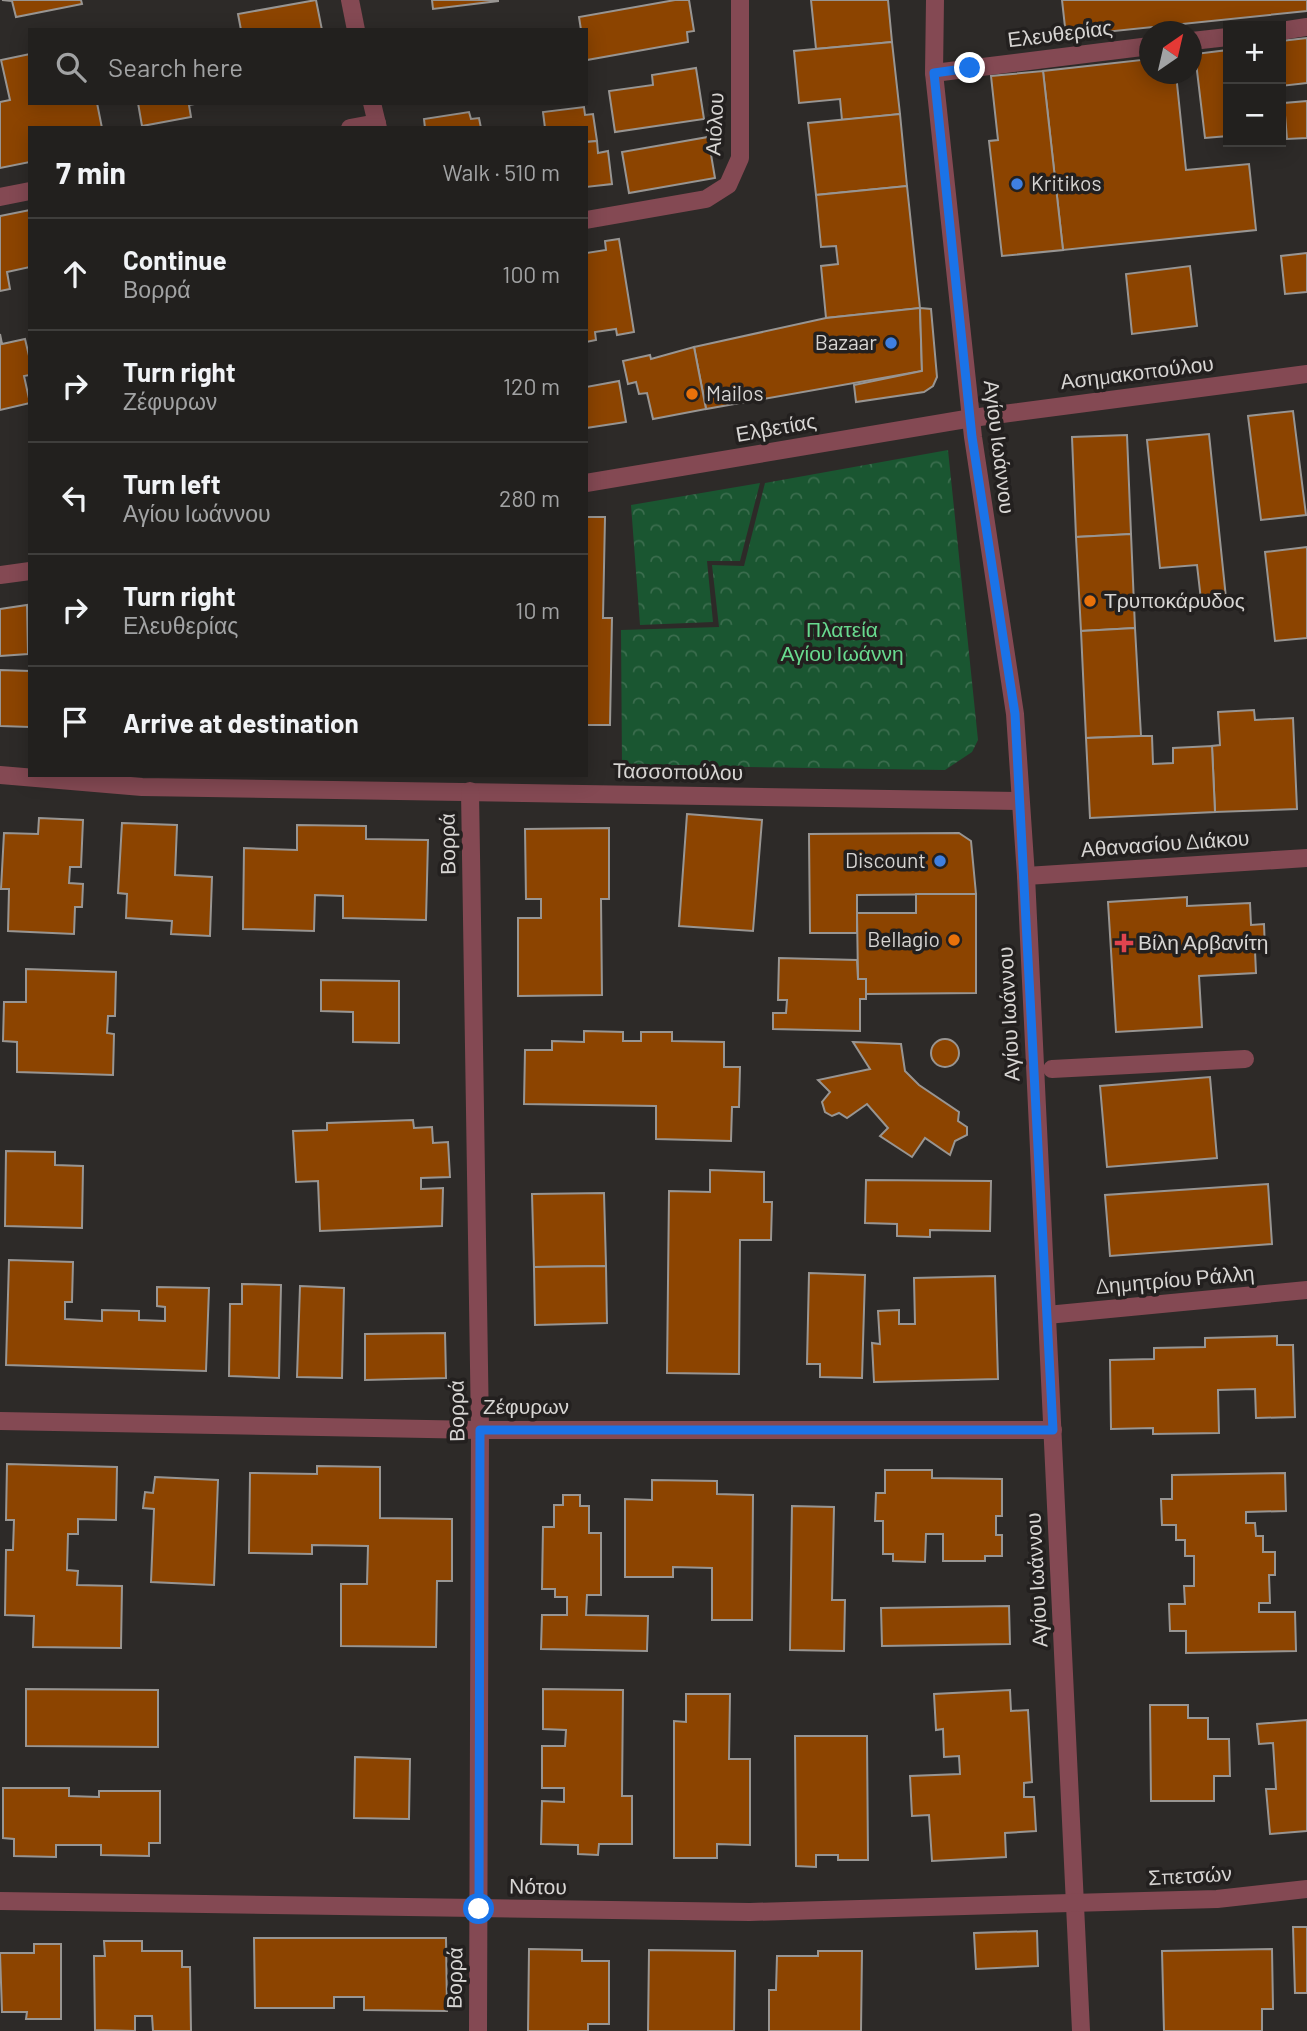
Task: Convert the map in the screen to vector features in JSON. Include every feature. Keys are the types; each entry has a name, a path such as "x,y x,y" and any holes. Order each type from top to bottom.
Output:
{"street":[{"path":"350,0 356,28"},
{"name":"Αιόλου","path":"588,220 706,199 728,184 740,158 740,0"},
{"name":"Αγίου Ιωάννου","path":"935,0 934,73 972,437 1015,714 1026,876 1081,2031"},
{"path":"1286,30 1307,27"},
{"path":"1202,40 1223,38"},
{"name":"Ελευθερίας","path":"934,73 1139,48"},
{"path":"372,105 377,125"},
{"path":"0,197 28,191"},
{"name":"Ασημακοπούλου","path":"972,418 1307,374"},
{"name":"Ελβετίας","path":"588,483 972,418"},
{"path":"0,575 28,571"},
{"name":"Τασσοπούλου","path":"0,775 142,787 1020,801"},
{"name":"Βορρά","path":"470,791 480,1430 478,2031"},
{"name":"Αθανασίου Διάκου","path":"1026,876 1307,858"},
{"path":"1052,1069 1245,1059"},
{"name":"Δημητρίου Ράλλη","path":"1046,1315 1307,1290"},
{"name":"Ζέφυρων","path":"0,1421 480,1430 1053,1430"},
{"name":"Σπετσών","path":"1075,1905 1217,1899 1307,1889"},
{"name":"Νότου","path":"0,1901 751,1912 1075,1905"}],"green space":[{"name":"Πλατεία Αγίου Ιωάννη","path":"948,450 978,740 972,752 945,770 622,765 621,630 719,627 712,565 744,566 765,483"},
{"path":"760,483 740,561 707,561 713,622 640,625 631,505"}],"building":[{"path":"2,0 81,0 82,4 16,17 12,1"},
{"path":"316,0 322,28 241,28 238,14"},
{"path":"432,0 498,0 498,1 433,9"},
{"path":"675,0 689,0 694,31 687,32 688,42 588,60 588,28 581,28 579,17"},
{"path":"811,0 888,0 892,42 816,49"},
{"path":"1062,0 1307,0 1307,11 1202,22 1139,21 1139,28 1066,36"},
{"path":"1307,38 1307,83 1286,85 1286,40"},
{"path":"892,42 900,114 842,120 840,99 799,103 794,51"},
{"path":"1223,51 1223,136 1205,138 1199,84 1202,84 1202,53"},
{"path":"28,54 28,105 97,105 102,126 28,126 28,162 0,168 0,102 10,100 1,60"},
{"path":"1139,60 1139,84 1177,84 1186,170 1249,164 1256,230 1063,250 1043,71"},
{"path":"696,68 704,119 615,132 609,91 653,85 652,75"},
{"path":"1043,71 1063,250 1002,256 989,141 998,140 991,76"},
{"path":"1307,101 1307,138 1287,139 1286,103"},
{"path":"138,105 189,105 191,117 142,126"},
{"path":"584,107 585,115 593,114 597,141 588,142 588,126 545,126 543,112"},
{"path":"469,112 471,119 479,118 481,126 425,126 424,119"},
{"path":"900,114 907,186 816,195 808,123"},
{"path":"708,137 715,178 629,193 622,152"},
{"path":"597,141 598,153 608,151 612,184 588,187 588,142"},
{"path":"907,186 920,308 826,318 821,266 838,264 836,246 821,247 816,195"},
{"path":"28,210 28,267 7,272 10,289 0,291 0,216"},
{"path":"619,239 634,332 617,335 616,329 595,332 596,340 588,342 588,253 606,250 605,241"},
{"path":"1307,253 1307,292 1285,294 1281,256"},
{"path":"1190,266 1197,326 1132,334 1126,274"},
{"path":"920,308 922,371 706,409 694,347 826,318"},
{"path":"920,308 931,309 937,377 933,386 924,392 856,402 854,385 922,371"},
{"path":"0,334 2,344 25,339 28,375 24,376 28,403 0,410"},
{"path":"694,347 706,409 653,419 647,393 639,394 636,382 628,384 623,361 650,355 651,359"},
{"path":"619,381 626,422 588,428 588,387"},
{"path":"1293,411 1306,515 1261,520 1248,416"},
{"path":"1209,434 1226,598 1201,600 1197,565 1160,568 1147,440"},
{"path":"1127,435 1131,534 1076,537 1072,437"},
{"path":"588,517 605,517 603,618 612,618 610,725 588,725"},
{"path":"1131,534 1135,628 1081,631 1076,537"},
{"path":"1307,547 1307,638 1275,641 1265,552"},
{"path":"27,605 28,654 0,656 0,609"},
{"path":"1135,628 1141,736 1086,738 1081,631"},
{"path":"0,670 28,671 28,727 0,726"},
{"path":"1254,710 1255,720 1293,718 1297,809 1215,812 1212,746 1220,745 1218,712"},
{"path":"1152,736 1153,764 1173,763 1173,748 1212,746 1215,812 1090,818 1086,738"},
{"path":"687,814 762,820 753,931 679,926"},
{"path":"39,818 83,820 81,867 70,867 69,883 83,884 82,907 75,907 74,934 8,931 9,889 1,889 4,833 38,834"},
{"path":"122,823 177,825 175,875 212,877 210,936 171,934 172,921 126,918 127,894 118,893"},
{"path":"297,825 366,826 366,839 428,840 426,920 343,918 343,896 315,895 314,931 243,929 244,848 297,850"},
{"path":"609,828 609,899 601,899 602,995 518,996 518,918 541,918 541,899 526,899 525,829"},
{"path":"959,833 971,841 976,894 857,895 857,933 810,933 809,834"},
{"path":"916,894 976,894 976,993 866,994 866,979 858,979 857,913 916,913"},
{"path":"1187,897 1187,906 1250,903 1251,925 1264,924 1265,951 1255,951 1256,973 1199,976 1202,1027 1116,1032 1108,902"},
{"path":"779,958 857,960 858,979 866,979 866,999 860,999 860,1031 773,1029 773,1013 786,1013 787,1000 778,1000"},
{"path":"26,969 116,972 115,1016 108,1016 107,1033 114,1034 113,1075 17,1072 17,1042 3,1041 4,1002 26,1002"},
{"path":"321,980 399,981 399,1043 353,1042 353,1012 321,1011"},
{"path":"584,1031 623,1032 623,1041 641,1041 641,1032 672,1032 672,1041 724,1042 724,1067 740,1067 739,1107 732,1107 731,1141 656,1139 656,1106 524,1104 525,1050 552,1050 552,1041 584,1042"},
{"path":"945,1039 955,1043 959,1053 955,1063 945,1067 935,1063 931,1053 935,1043"},
{"path":"853,1042 901,1044 905,1071 919,1085 959,1112 958,1121 967,1127 967,1135 955,1141 950,1155 925,1138 912,1157 880,1136 888,1128 867,1104 847,1118 839,1113 832,1116 825,1112 822,1102 830,1092 818,1080 870,1069"},
{"path":"1210,1077 1217,1158 1107,1167 1100,1086"},
{"path":"413,1120 414,1128 432,1127 433,1143 448,1142 450,1177 421,1178 421,1189 443,1188 442,1226 320,1231 318,1181 296,1182 293,1131 327,1130 327,1123"},
{"path":"6,1151 55,1152 55,1165 83,1166 82,1228 5,1226"},
{"path":"710,1170 764,1172 764,1202 772,1202 771,1240 740,1240 739,1374 667,1373 669,1191 710,1192"},
{"path":"866,1180 991,1181 990,1231 930,1230 930,1237 897,1236 897,1224 865,1223"},
{"path":"1268,1184 1272,1244 1110,1256 1105,1195"},
{"path":"604,1193 606,1266 534,1267 532,1194"},
{"path":"9,1260 73,1262 72,1302 65,1302 65,1319 102,1321 102,1310 139,1311 139,1320 165,1321 165,1307 157,1306 157,1287 209,1288 206,1371 6,1365"},
{"path":"606,1266 607,1323 535,1325 534,1267"},
{"path":"809,1273 865,1275 862,1378 820,1377 820,1364 807,1364"},
{"path":"995,1276 998,1379 874,1382 872,1343 880,1344 878,1311 899,1310 899,1324 915,1324 914,1278"},
{"path":"242,1284 281,1285 279,1378 229,1376 230,1304 242,1304"},
{"path":"300,1286 344,1288 342,1378 297,1377"},
{"path":"445,1333 446,1378 365,1380 365,1334"},
{"path":"1277,1336 1277,1345 1293,1345 1295,1417 1256,1418 1255,1389 1218,1390 1219,1433 1153,1434 1153,1428 1111,1429 1110,1360 1154,1359 1154,1348 1205,1347 1205,1338"},
{"path":"7,1464 117,1467 116,1520 78,1519 78,1534 68,1534 67,1570 78,1571 77,1585 122,1586 121,1648 33,1647 34,1616 5,1615 6,1550 13,1550 14,1520 6,1520"},
{"path":"317,1466 380,1467 380,1518 452,1519 452,1581 437,1581 436,1647 341,1646 341,1584 367,1584 368,1546 312,1545 312,1554 249,1553 250,1473 317,1474"},
{"path":"885,1470 932,1470 932,1478 1002,1479 1002,1516 996,1516 996,1535 1002,1535 1002,1556 985,1556 985,1561 943,1561 943,1534 926,1534 925,1562 893,1561 893,1554 883,1554 883,1521 875,1521 876,1493 885,1493"},
{"path":"1285,1473 1286,1511 1246,1512 1246,1523 1255,1523 1256,1536 1263,1536 1263,1552 1275,1552 1275,1575 1269,1575 1270,1603 1259,1603 1259,1612 1295,1612 1296,1651 1186,1653 1186,1631 1170,1631 1169,1604 1185,1604 1184,1586 1194,1586 1194,1556 1185,1556 1185,1540 1176,1540 1176,1525 1162,1525 1161,1499 1172,1499 1172,1475"},
{"path":"155,1477 218,1480 214,1585 151,1582 154,1509 143,1508 145,1492 153,1493"},
{"path":"652,1480 717,1481 717,1494 753,1495 752,1620 712,1620 712,1568 673,1567 673,1577 625,1577 625,1499 652,1500"},
{"path":"563,1495 580,1495 580,1506 589,1506 589,1533 601,1533 601,1595 587,1595 586,1615 648,1616 647,1651 541,1649 542,1615 567,1615 567,1597 555,1597 555,1589 542,1589 543,1527 554,1527 554,1505 563,1505"},
{"path":"792,1506 834,1507 832,1600 845,1600 844,1651 790,1650"},
{"path":"1009,1606 1010,1644 882,1646 881,1608"},
{"path":"26,1689 158,1690 158,1747 26,1746"},
{"path":"543,1689 623,1690 622,1796 632,1796 632,1844 599,1844 598,1855 578,1854 578,1845 541,1844 542,1801 564,1802 564,1788 542,1788 542,1746 565,1746 566,1730 543,1729"},
{"path":"1010,1690 1011,1711 1028,1710 1032,1782 1024,1783 1024,1797 1034,1797 1036,1831 1005,1833 1006,1857 932,1861 929,1815 912,1816 910,1776 960,1774 959,1756 944,1757 943,1729 936,1730 934,1694"},
{"path":"686,1694 730,1694 729,1759 750,1759 750,1845 717,1844 717,1858 674,1858 674,1721 686,1722"},
{"path":"1150,1705 1188,1705 1188,1718 1208,1718 1208,1739 1229,1739 1230,1776 1214,1776 1214,1801 1151,1801"},
{"path":"1307,1720 1307,1831 1270,1834 1266,1789 1276,1789 1273,1743 1259,1744 1257,1724"},
{"path":"795,1736 867,1736 868,1860 838,1860 838,1855 816,1855 816,1867 796,1866"},
{"path":"355,1757 410,1759 409,1819 354,1818"},
{"path":"3,1788 69,1788 69,1796 99,1797 99,1791 160,1791 160,1843 149,1843 149,1856 101,1855 101,1845 56,1845 56,1857 14,1856 14,1839 3,1838"},
{"path":"1293,1927 1307,1927 1307,1993 1295,1993"},
{"path":"1037,1931 1038,1966 976,1969 974,1933"},
{"path":"254,1938 446,1938 447,2011 364,2010 364,1997 334,1997 334,2008 255,2008"},
{"path":"104,1941 142,1941 142,1951 182,1951 182,1967 190,1967 191,2031 153,2031 152,2016 135,2016 135,2031 95,2030 94,1956 105,1956"},
{"path":"34,1944 61,1944 61,2019 26,2019 27,2012 2,2012 0,1953 34,1953"},
{"path":"529,1949 582,1950 582,1961 609,1961 609,2024 588,2024 588,2031 528,2031"},
{"path":"1272,1949 1273,2009 1262,2009 1262,2031 1164,2031 1162,1951"},
{"path":"649,1950 735,1951 734,2031 648,2031"},
{"path":"818,1951 862,1951 861,2031 769,2031 769,1990 776,1990 777,1956 818,1956"}],"place":[{"name":"Kritikos","path":"1017,184"},
{"name":"Bazaar","path":"891,343"},
{"name":"Mailos","path":"692,394"},
{"name":"Τρυποκάρυδος","path":"1090,601"},
{"name":"Discount","path":"940,861"},
{"name":"Bellagio","path":"954,940"},
{"name":"Βίλη Αρβανίτη","path":"1124,943"}],"route":[{"path":"479,1909 480,1430 1053,1430 1026,876 1015,714 972,437 934,73 970,68"}]}
